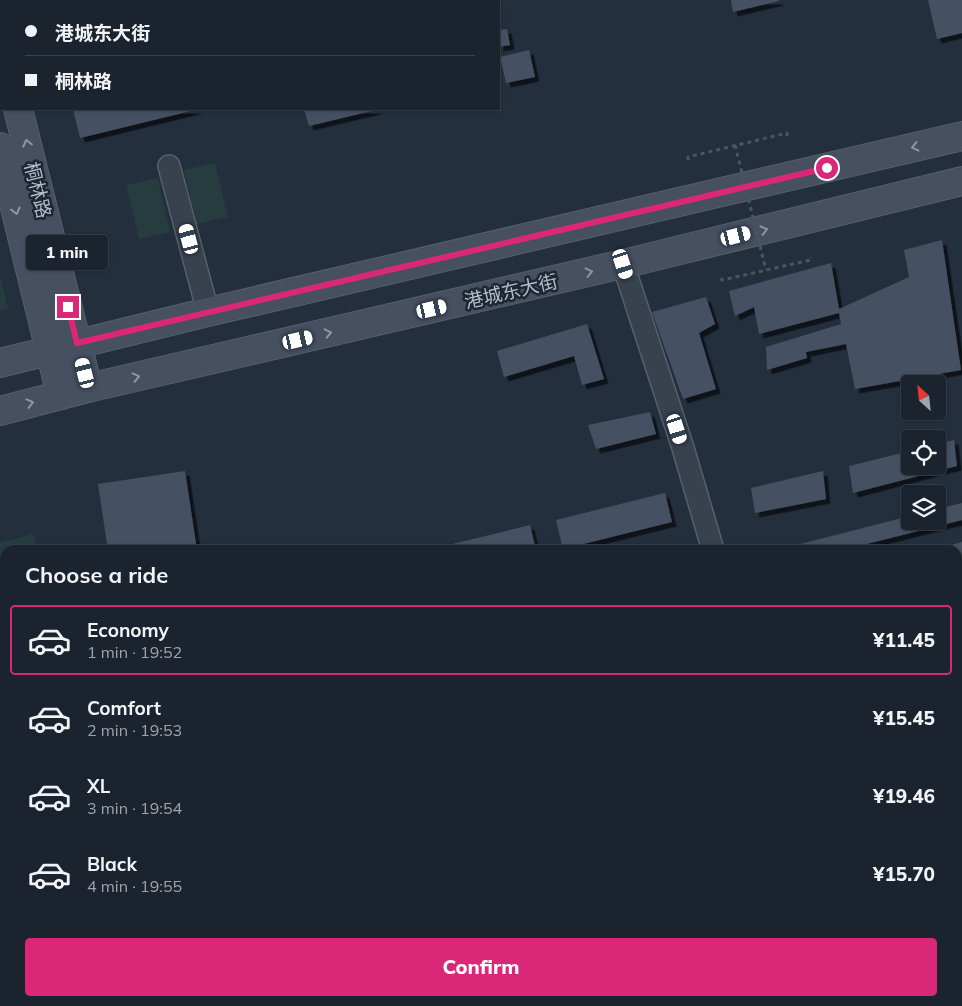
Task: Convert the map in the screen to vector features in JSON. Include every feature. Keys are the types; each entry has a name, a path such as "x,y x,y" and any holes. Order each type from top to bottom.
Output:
{"main road":[{"name":"桐林路","path":"18,110 88,388"},
{"path":"0,363 208,312 962,136"},
{"name":"桐林路","path":"0,147 61,395"},
{"name":"港城东大街","path":"0,411 88,388 623,264 962,181"}],"street":[{"path":"170,166 208,312"},
{"path":"623,264 683,448 712,545"}],"path":[{"path":"688,160 688,157 787,133 787,138"},
{"path":"735,145 766,270"},
{"path":"721,278 722,280 812,260 811,257"}],"green space":[{"path":"215,163 228,217 197,224 184,170"},
{"path":"158,178 170,232 139,239 126,185"},
{"path":"0,276 8,308 0,311"},
{"path":"33,534 36,545 0,545 0,543"}],"building":[{"path":"731,0 779,0 779,1 733,12"},
{"path":"928,0 962,0 962,33 937,39"},
{"path":"507,29 510,45 500,47 500,30"},
{"path":"529,50 535,77 506,83 500,57"},
{"path":"73,110 195,110 80,138"},
{"path":"304,110 376,110 309,126"},
{"path":"942,240 961,370 933,375 901,375 901,381 855,389 846,344 806,352 807,358 767,370 766,347 841,324 839,313 759,334 754,307 735,316 729,291 831,263 839,309 909,277 904,250"},
{"path":"706,297 715,324 699,333 716,389 683,399 652,312"},
{"path":"587,324 604,379 582,385 574,356 504,377 497,351"},
{"path":"650,412 656,434 596,449 588,425"},
{"path":"954,440 957,466 946,469 946,442"},
{"path":"901,453 901,475 922,475 853,493 849,466"},
{"path":"185,471 196,545 107,545 98,484"},
{"path":"823,471 826,499 755,513 751,488"},
{"path":"665,493 672,522 579,545 562,545 556,520"},
{"path":"962,503 962,520 946,524 946,507"},
{"path":"901,518 901,530 922,530 863,545 797,545"},
{"path":"530,525 535,545 448,545"},
{"path":"962,542 962,545 952,545"}],"route":[{"path":"68,307 77,343 827,168"}]}
